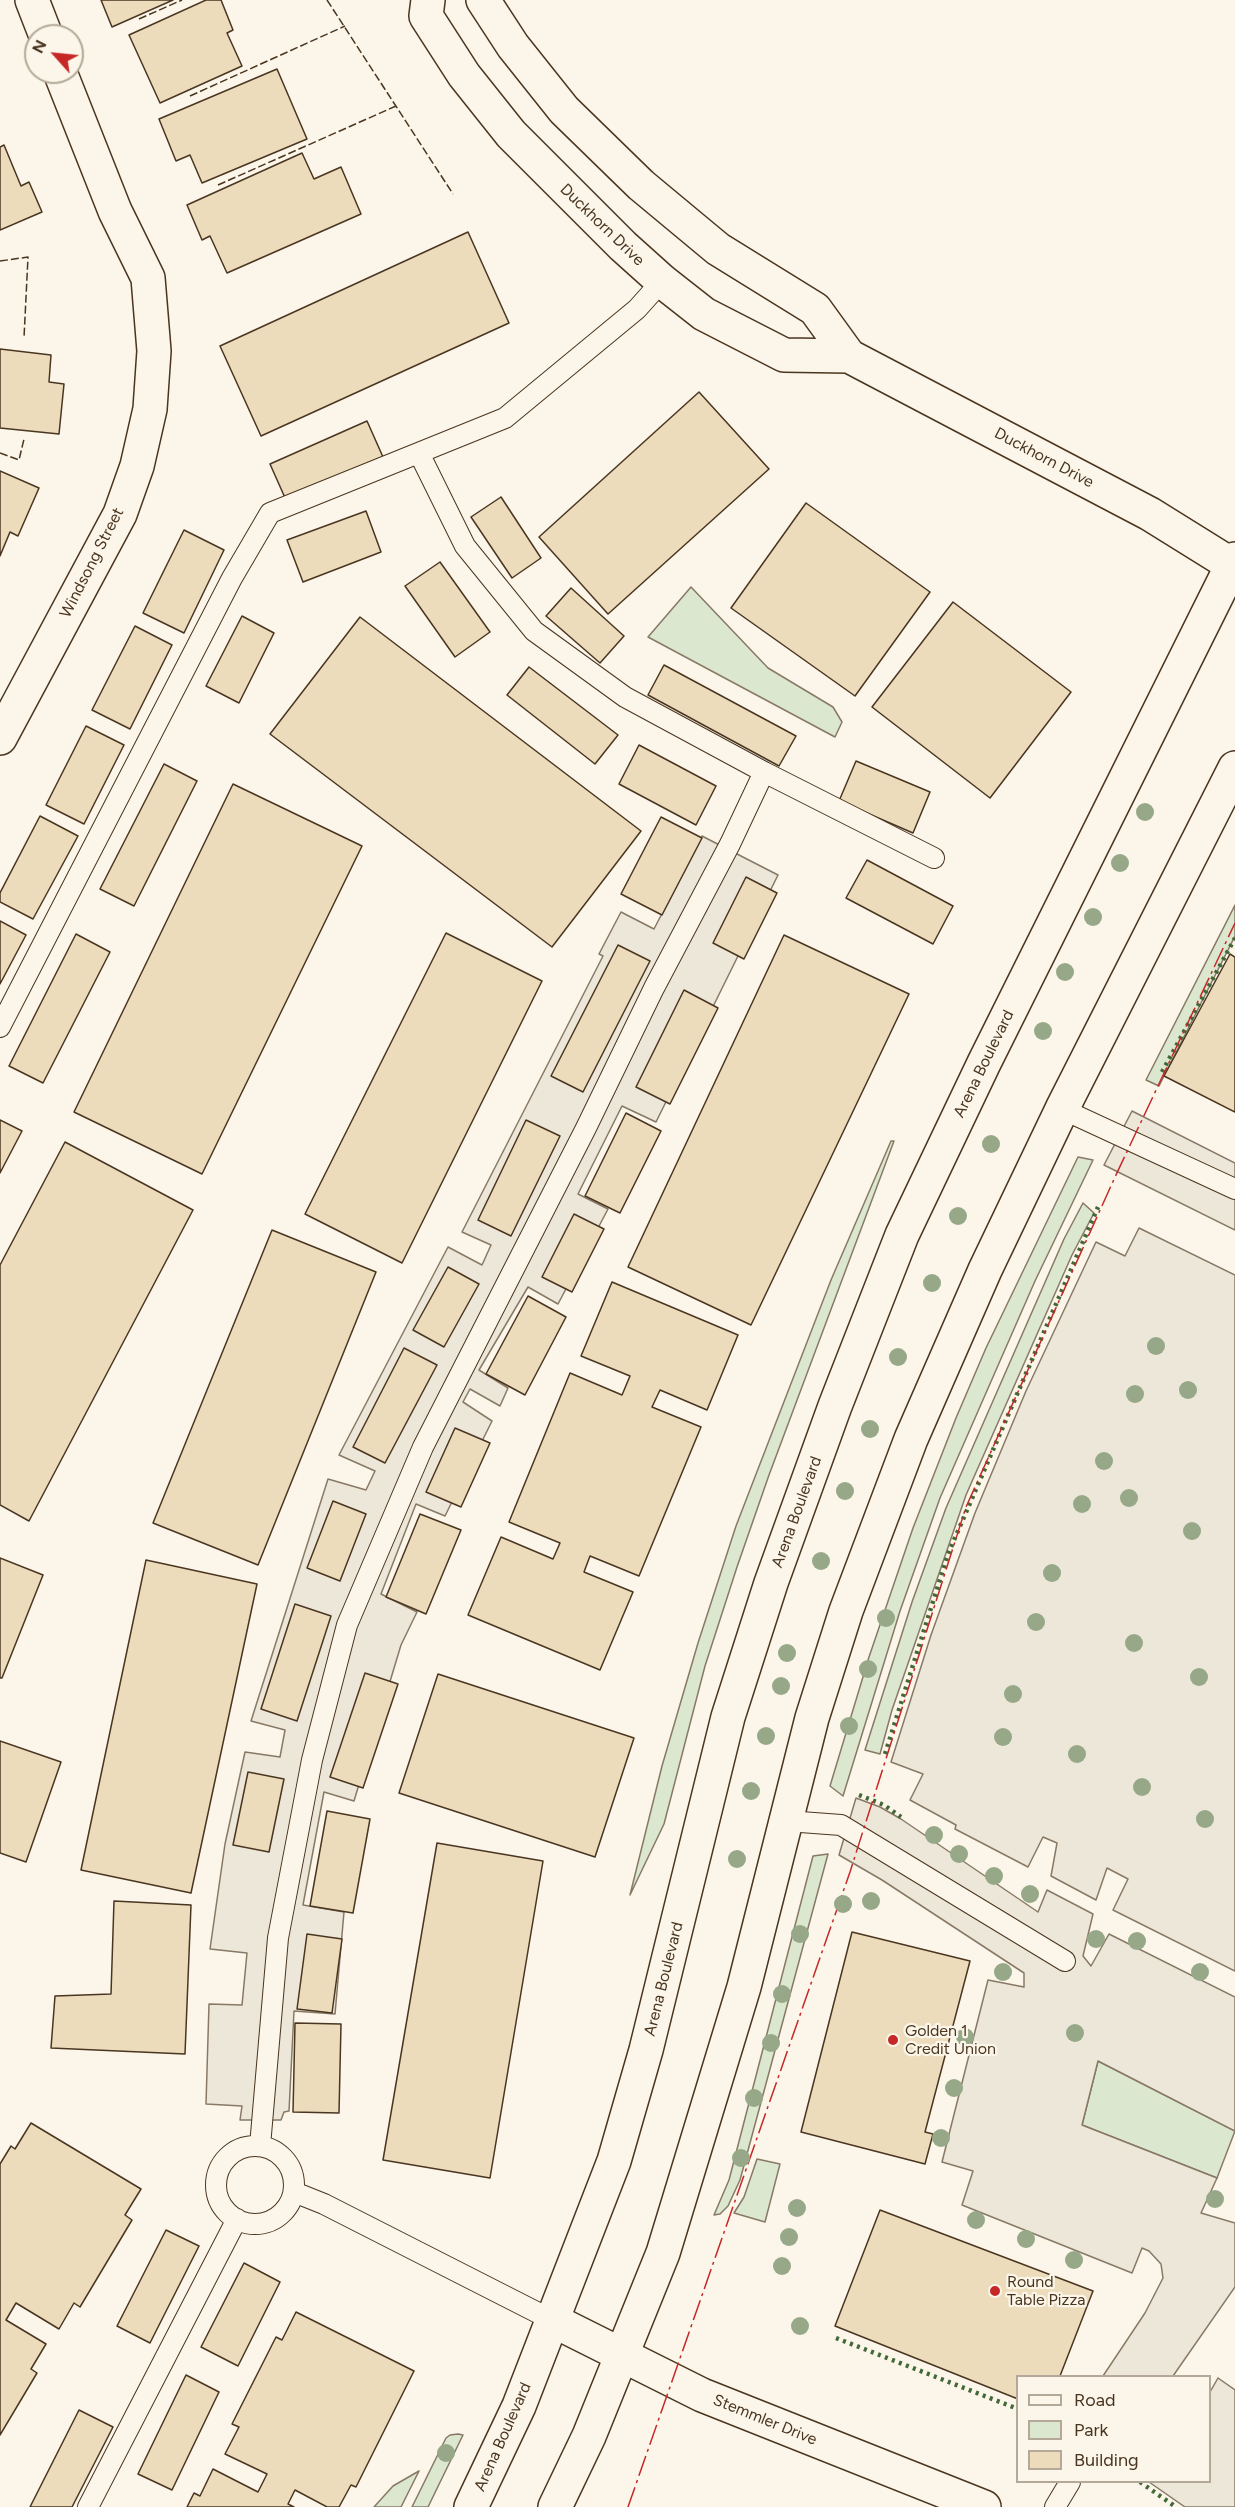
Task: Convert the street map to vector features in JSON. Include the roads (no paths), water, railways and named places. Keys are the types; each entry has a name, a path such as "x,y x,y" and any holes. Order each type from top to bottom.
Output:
{"main road":[{"path":"32,0 41,24"},
{"name":"Duckhorn Drive","path":"428,0 426,16 464,75 511,134 622,246 662,281 704,314 784,355 849,356"},
{"name":"Duckhorn Drive","path":"483,0 513,46 564,110 624,168 718,249 814,309 849,356 1150,514 1234,564"},
{"name":"Windsong Street","path":"0,738 120,514 137,466 150,409 154,351 148,278 115,211 65,84"},
{"name":"Arena Boulevard","path":"471,2507 519,2406 614,2161 646,2050 728,1717 771,1583 835,1406 902,1235 984,1063 1234,564"},
{"path":"555,2507 589,2436 663,2253 744,1987 812,1718 846,1611 911,1439 985,1270 1062,1109 1235,768"},
{"name":"Stemmler Drive","path":"552,2320 702,2395 984,2507"}],"lane":[{"path":"0,1026 232,578 270,513 505,418 637,309 662,281"},
{"path":"419,453 465,546 534,631 625,697 764,772 934,858"},
{"path":"260,2146 278,1938 312,1760 347,1626 423,1447 581,1138 654,988 730,844 764,772"},
{"path":"1062,1109 1235,1190"},
{"path":"787,1821 841,1825 1065,1961"},
{"path":"248,2146 260,2146 272,2150 290,2168 294,2193 289,2205 280,2215 269,2222 256,2224 237,2219 222,2207 215,2182 226,2158 248,2146"},
{"path":"294,2193 324,2204 552,2320"},
{"path":"88,2507 237,2219"},
{"path":"1055,2507 1069,2483"}],"place":[{"name":"Golden 1 Credit Union","path":"893,2040"},
{"name":"Round Table Pizza","path":"995,2291"}]}
